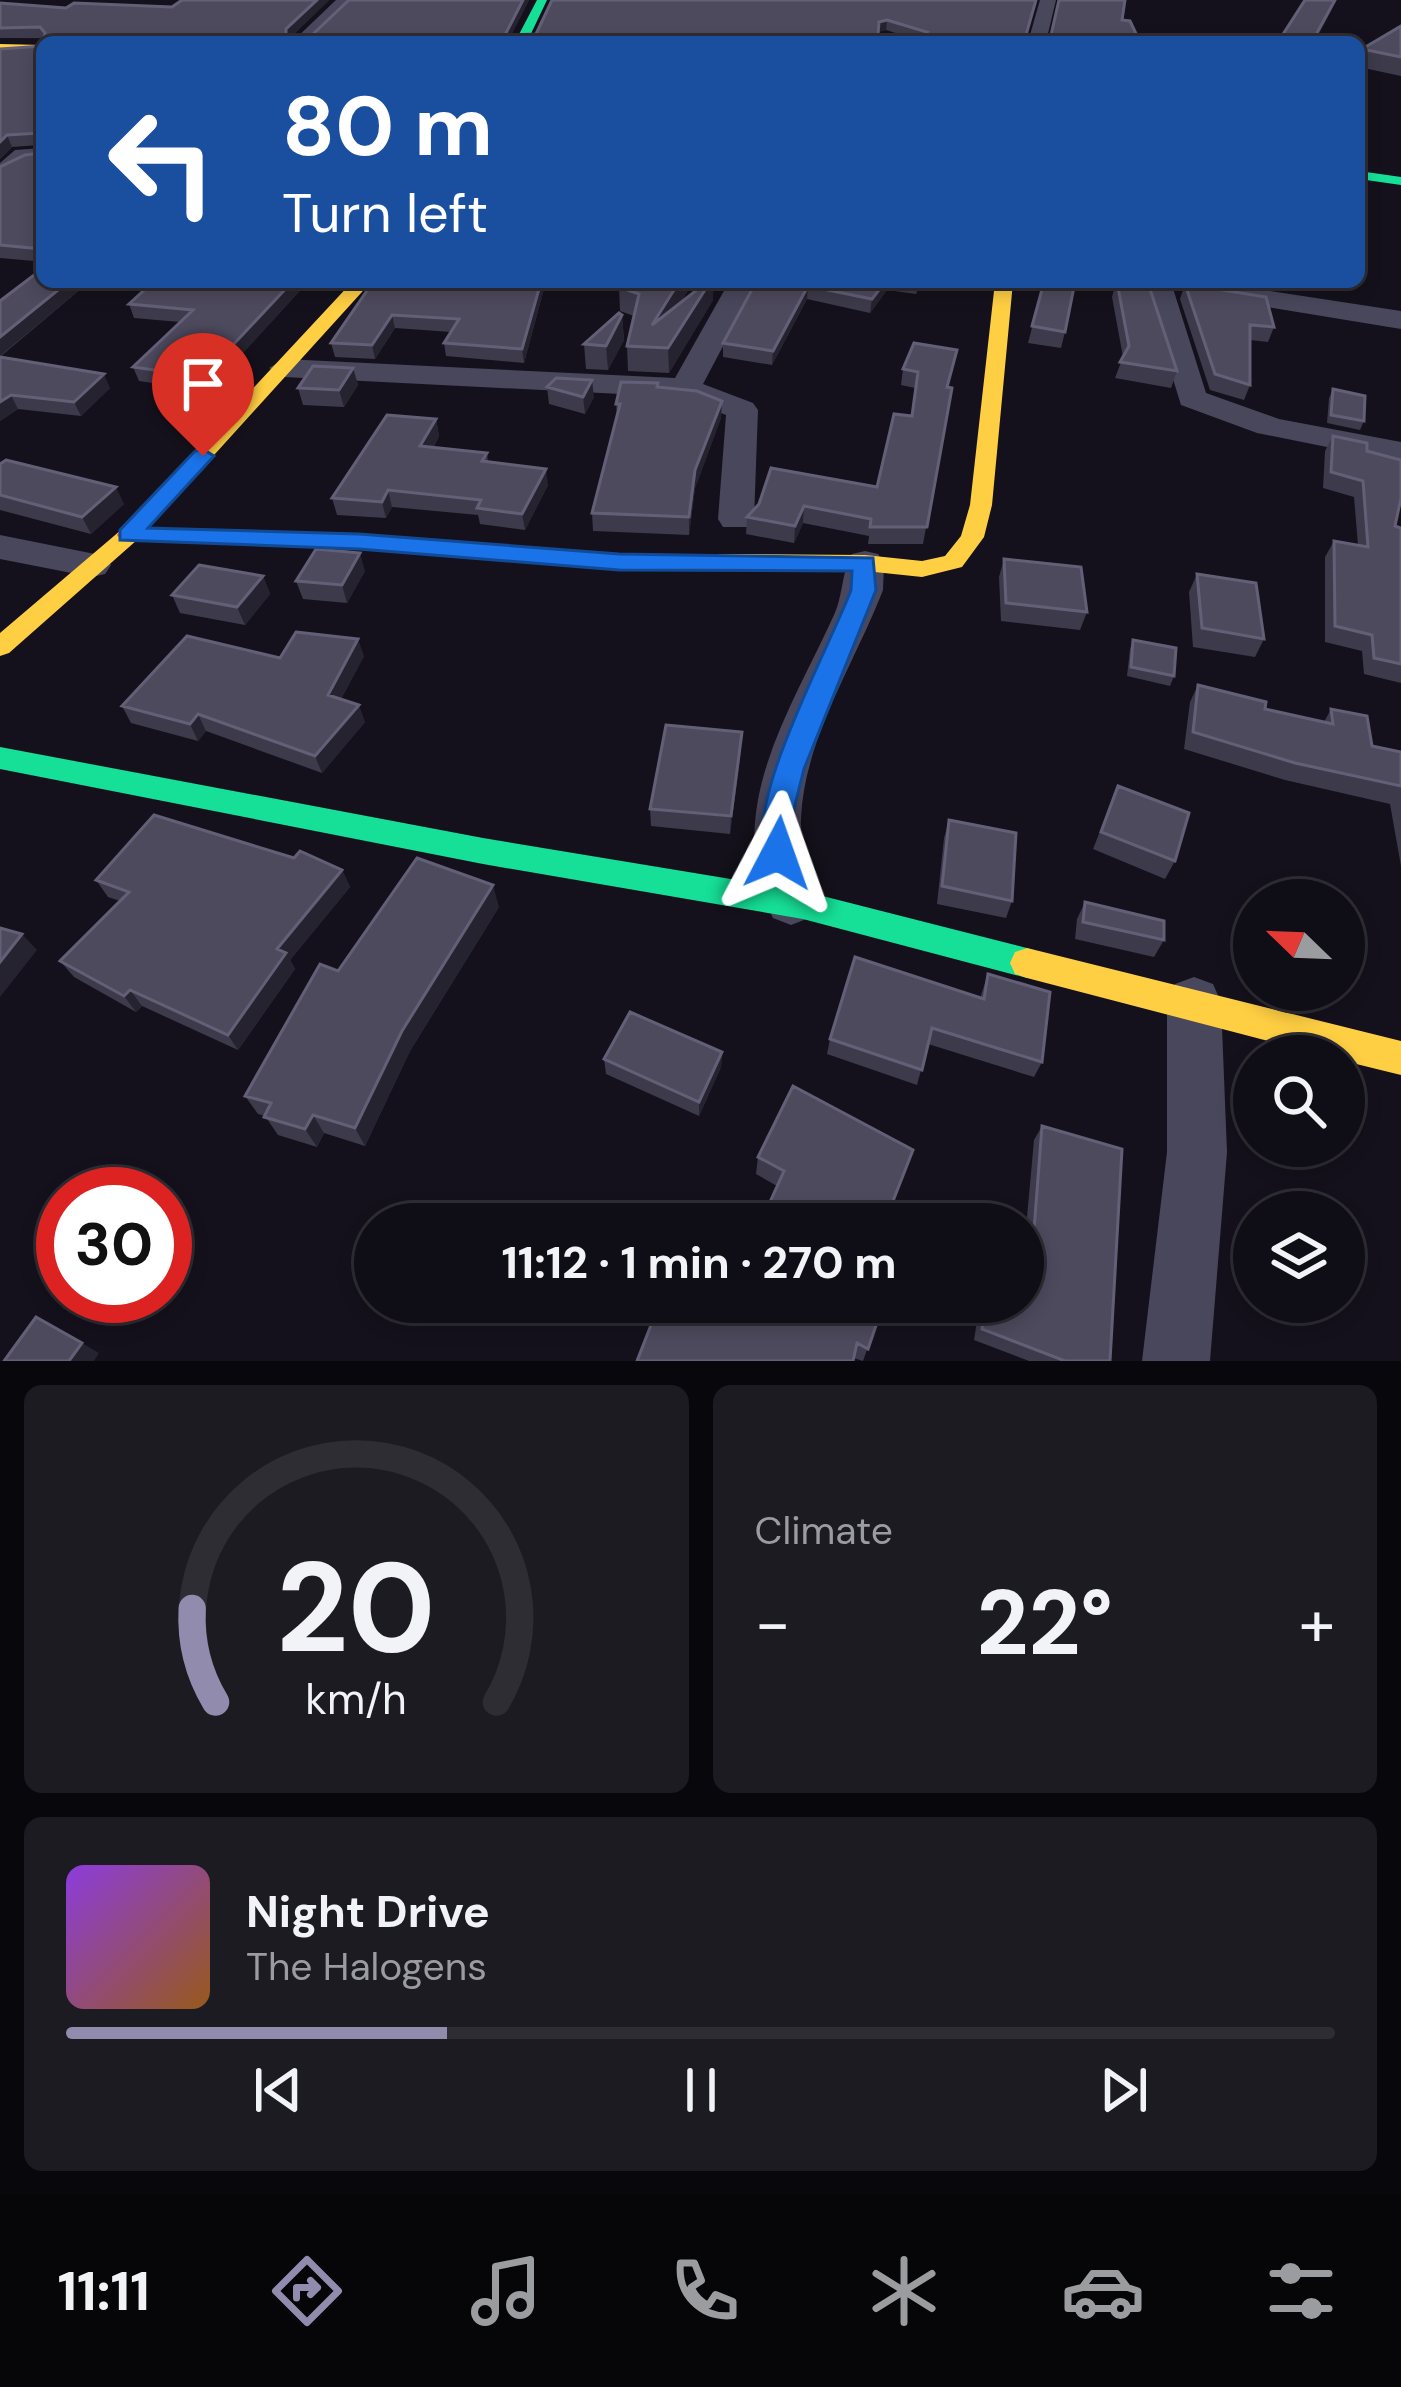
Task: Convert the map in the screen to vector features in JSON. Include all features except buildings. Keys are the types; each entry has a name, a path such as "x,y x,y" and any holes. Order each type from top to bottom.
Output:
{"street":[{"path":"307,36 346,0"},
{"path":"524,36 542,0"},
{"path":"1038,36 1048,0"},
{"path":"0,48 36,49"},
{"path":"0,174 22,155"},
{"path":"1365,176 1401,181"},
{"path":"0,647 129,535 357,288"},
{"path":"685,388 740,288"},
{"path":"129,535 359,542 619,562 865,563 922,568 953,562 972,537 990,445 1003,288"},
{"path":"1158,288 1192,398 1235,419 1288,434 1401,452"},
{"path":"1195,288 1401,320"},
{"path":"284,368 685,388 742,410 736,519"},
{"path":"0,547 92,565"},
{"path":"791,903 778,853 777,813 789,769 864,590 865,563"},
{"path":"0,758 483,851 791,903 1401,1058"},
{"path":"1176,1361 1197,1152 1194,1002"}],"traffic: fast":[{"path":"524,36 542,0"},
{"path":"1365,176 1401,181"},
{"path":"0,758 483,851 803,905 1027,963"}],"traffic: slow":[{"path":"0,48 36,49"},
{"path":"0,647 129,535 356,288"},
{"path":"716,562 865,563 922,569 953,562 972,537 981,505 1003,288"},
{"path":"1027,963 1401,1058"}],"traffic: jam":[{"path":"129,535 359,541 619,562 716,562"}],"route":[{"path":"203,456 129,535 359,542 619,562 865,563 864,590 855,615 789,769 777,813 778,853"}]}
